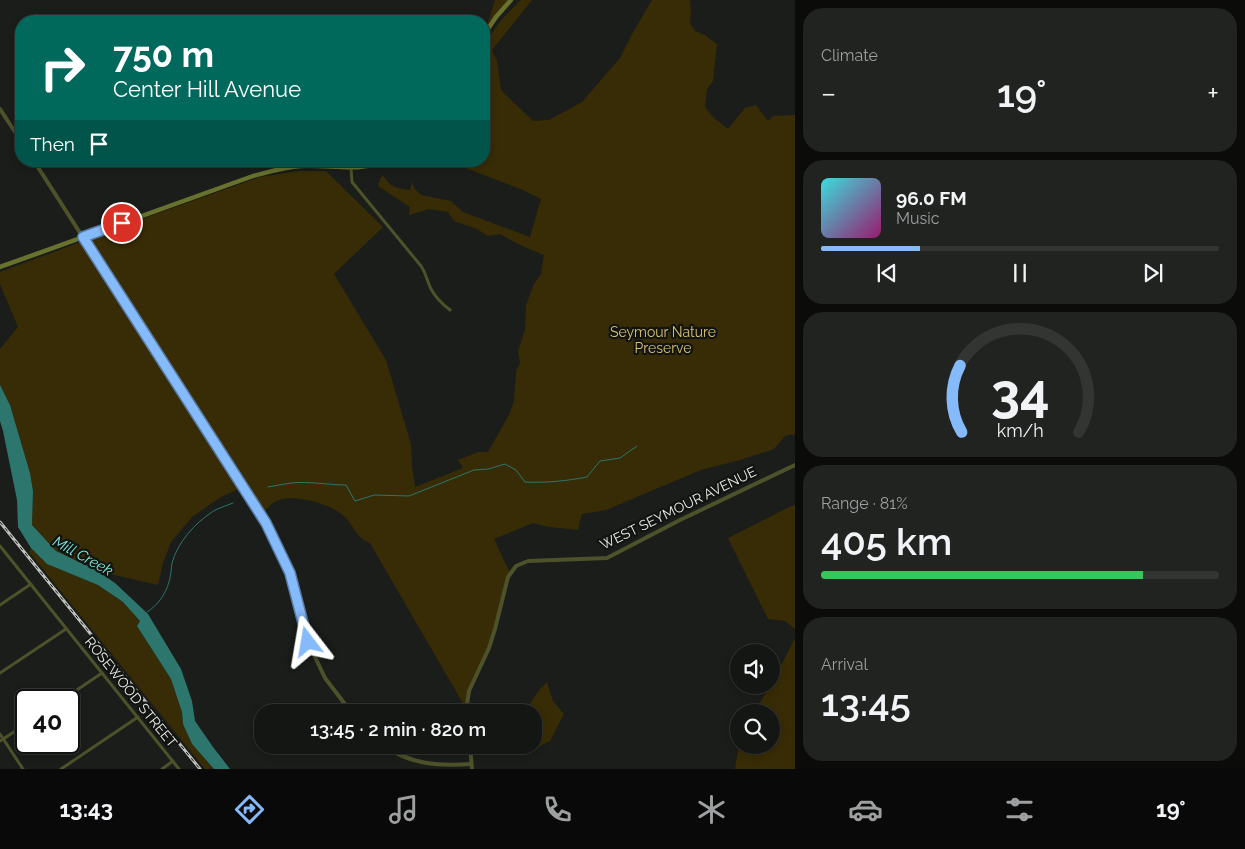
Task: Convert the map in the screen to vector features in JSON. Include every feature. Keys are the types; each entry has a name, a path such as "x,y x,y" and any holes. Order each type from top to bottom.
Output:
{"main road":[{"path":"490,26 512,0"},
{"path":"0,267 9,262 253,176 294,167"},
{"path":"326,167 362,167"}],"street":[{"path":"0,109 15,132"},
{"path":"38,167 266,523 290,573 308,642 325,678 345,704"},
{"path":"351,168 352,182 425,271 431,289 438,300 450,310"},
{"name":"WEST SEYMOUR AVENUE","path":"467,704 469,691 489,648 495,630 508,577 516,566 524,561 607,558 680,520 795,465"},
{"name":"ROSEWOOD STREET","path":"0,546 179,769"},
{"path":"0,605 31,584"},
{"path":"0,673 66,629"},
{"path":"78,689 102,673"},
{"path":"61,769 138,717"},
{"path":"2,740 15,731"},
{"path":"0,734 2,740 23,769"},
{"path":"397,754 419,762 440,765 472,764"},
{"path":"471,754 472,769"},
{"path":"162,769 173,761"}],"green space":[{"path":"495,0 511,0 490,27 490,16"},
{"name":"Seymour Nature Preserve","path":"521,0 532,0 492,50 497,61 501,90 533,121 549,120 582,102 620,58 652,0 690,0 690,23 695,31 705,35 717,44 713,81 707,89 705,107 714,118 728,129 745,108 756,105 768,121 773,116 795,115 795,434 785,436 774,449 701,470 606,510 582,514 578,530 533,523 494,539 510,573 495,629 472,684 469,704 463,704 370,543 358,535 344,516 322,504 303,499 286,498 274,502 261,514 243,487 221,497 192,517 171,542 163,563 158,585 102,572 56,551 32,525 33,491 30,473 10,405 0,385 0,349 18,327 0,284 0,272 260,177 298,171 326,171 383,227 334,274 386,360 411,444 415,487 463,468 458,460 478,452 488,452 510,413 514,400 516,372 520,363 518,351 525,330 526,305 534,284 541,274 544,255 500,234 488,236 477,229 454,221 448,212 429,209 409,215 410,207 378,186 383,175 391,185 397,188 410,190 412,182 415,189 421,195 451,201 463,212 530,237 541,199 523,190 463,167 490,167 490,36 500,22"},
{"path":"795,505 795,629 785,621 768,619 728,538"},
{"path":"31,548 47,564 98,585 123,602 140,621 137,626 171,679 182,712 183,724 192,744 214,769 205,769 29,552"},
{"path":"795,638 795,769 735,769 738,754 780,754 780,704 759,704 765,694 780,694 780,667"},
{"path":"547,682 553,701 564,714 550,741 542,745 542,704 530,704"}],"water":[{"path":"0,385 10,405 30,473 33,491 32,525 56,551 96,570 115,583 148,614 181,669 192,701 195,721 230,769 214,769 192,744 183,724 182,712 171,679 137,626 140,621 123,602 98,585 47,564 31,548 18,527 17,500 0,421"}],"waterway":[{"path":"268,487 288,483 346,485 355,501 374,495 409,496 474,470 488,469 505,464 516,470 525,482 564,481 587,477 600,461 620,458 637,446"},
{"path":"147,612 161,599 170,580 175,555 188,534 212,512 233,503"}],"railway":[{"path":"0,522 200,769"}],"route":[{"path":"122,223 83,237 266,523 290,573 308,642"}],"water label":[{"name":"Mill Creek","path":"83,556"}]}
